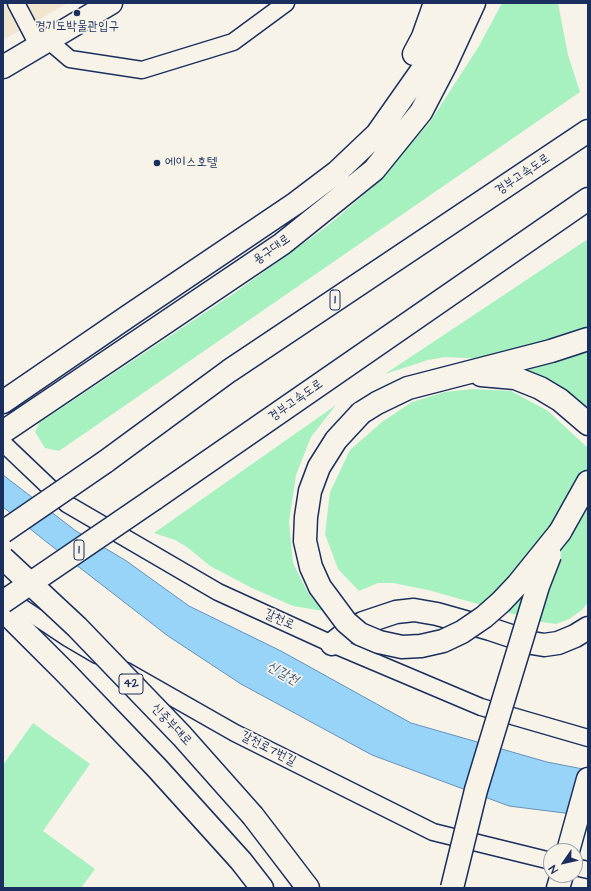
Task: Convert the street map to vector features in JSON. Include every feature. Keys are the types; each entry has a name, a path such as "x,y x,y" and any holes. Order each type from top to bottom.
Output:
{"main road":[{"path":"3,67 111,3"},
{"path":"108,330 180,271 309,175 363,130 411,60 423,36 435,3"},
{"name":"용구대로","path":"3,402 296,203 337,172 377,134 422,70 446,23 453,3"},
{"name":"용구대로","path":"3,432 282,244 374,170 421,112 445,66 474,3"},
{"name":"경부고속도로","path":"3,532 105,462 229,371 588,132"},
{"name":"경부고속도로","path":"3,602 588,199"},
{"path":"560,532 518,584 484,617 462,632 443,641 421,646 402,647 379,642 360,634 346,622 320,587 310,567 305,541 306,517 310,491 319,467 336,440 361,413 391,395 408,388 551,351 588,339"},
{"path":"438,380 462,376 486,375 515,378 540,388 560,400 588,424"},
{"path":"452,888 476,790 538,586 560,532 588,482"},
{"name":"신중부대로","path":"3,558 77,627 182,736 253,816 308,888"},
{"path":"3,610 158,768 262,888"},
{"path":"332,644 362,622 396,612 414,610 437,614 532,643 544,645 558,643 575,636 588,628"},
{"path":"570,843 588,779"}],"street":[{"path":"16,3 44,44 70,58 142,70 233,42 286,3"},
{"name":"갈천로","path":"3,443 67,504 218,592 332,644 481,707 588,738"},
{"name":"갈천로7번길","path":"3,595 68,638 235,733 433,832 543,859"}],"shaded area":[{"path":"3,3 68,3 3,40"}],"green space":[{"path":"502,3 558,3 568,55 580,92 59,451 45,448 35,432 39,423 233,294 326,227 372,188 430,122 479,46"},
{"path":"588,239 588,409 551,381 517,368 486,359 445,357 428,360 385,374"},
{"path":"473,389 511,391 548,411 588,448 588,602 582,610 569,619 556,624 542,622 428,590 393,583 378,583 359,591 338,569 325,534 330,492 350,450 382,422 412,402 445,392"},
{"path":"336,405 311,437 296,475 289,522 293,563 308,593 323,611 293,606 252,588 210,566 187,547 175,540 154,533"},
{"path":"33,723 90,764 43,831 95,869 81,888 3,888 3,765"}],"water":[{"name":"신갈천","path":"3,475 76,531 125,560 189,606 281,651 411,723 547,762 588,770 588,816 509,806 372,755 241,684 168,636 3,507"}],"place":[{"name":"경기도박물관입구","path":"77,13"},
{"name":"에이스호텔","path":"157,163"}]}
